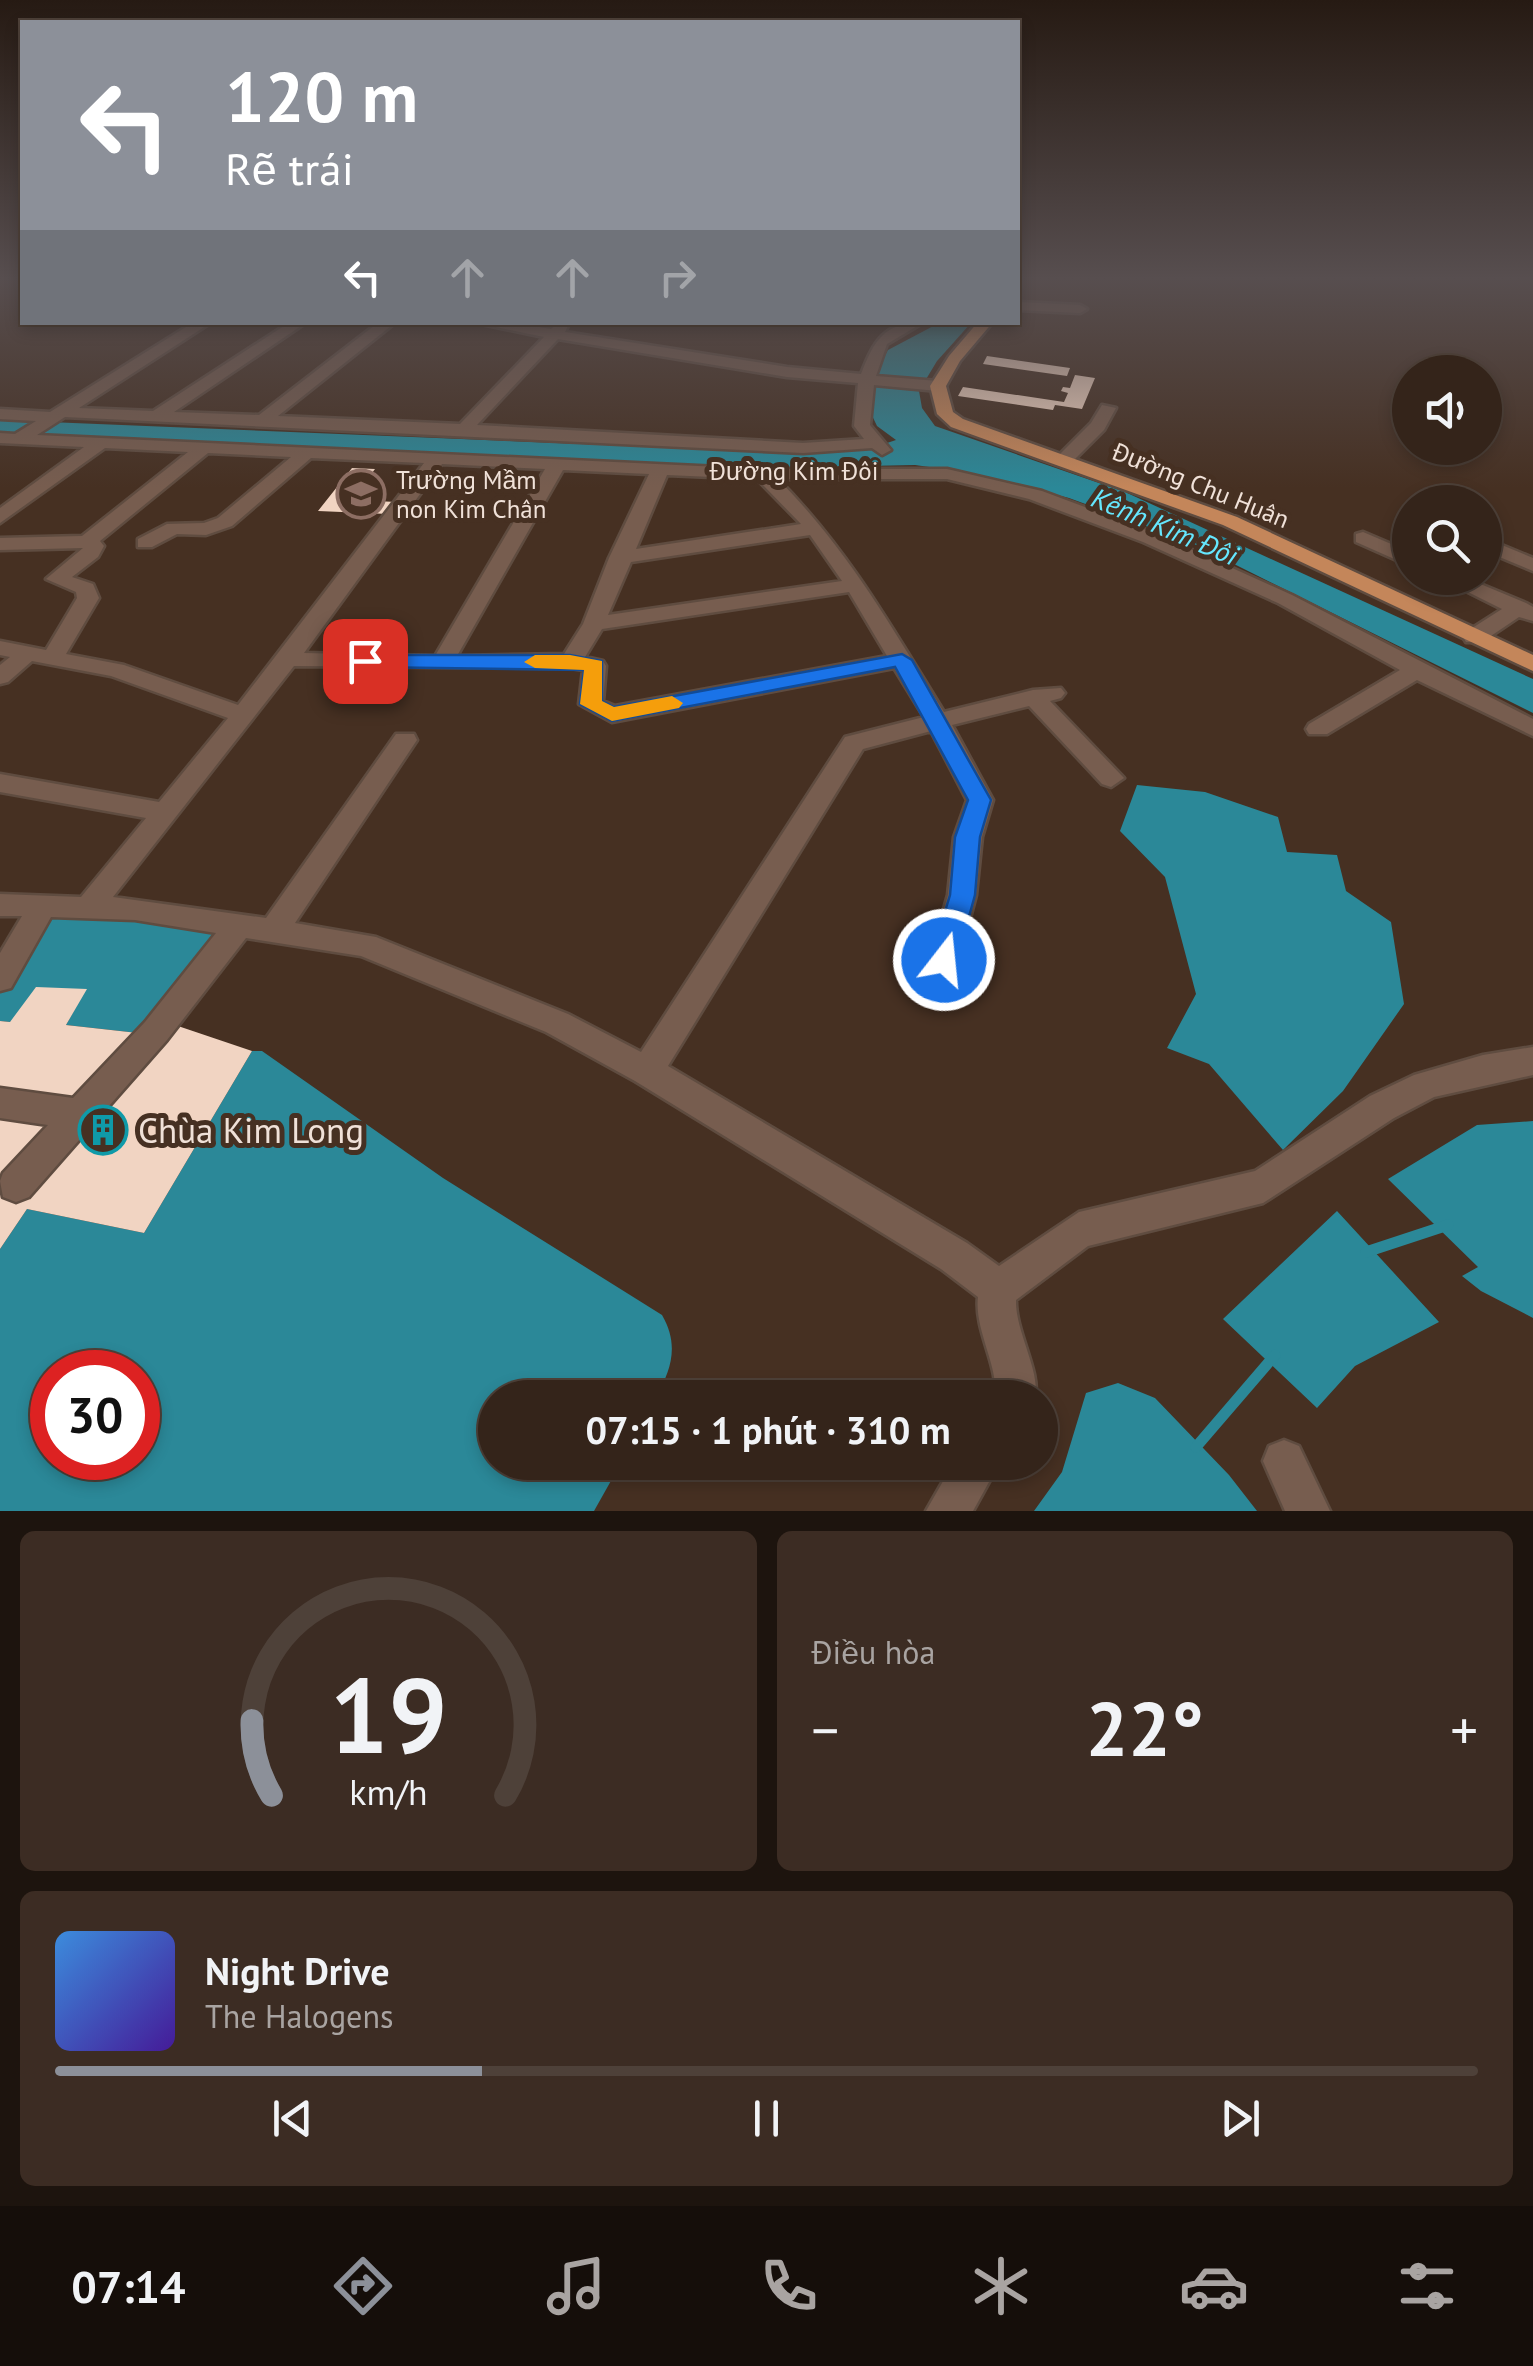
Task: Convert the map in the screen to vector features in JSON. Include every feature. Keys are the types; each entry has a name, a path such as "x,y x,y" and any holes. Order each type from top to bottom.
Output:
{"main road":[{"path":"938,386 964,348"},
{"name":"Đường Chu Huân","path":"938,386 945,414 957,422 1280,542 1533,664"}],"street":[{"path":"0,451 16,437 164,348"},
{"path":"158,415 261,348"},
{"path":"263,420 355,348"},
{"path":"464,429 541,348"},
{"path":"661,348 787,372 938,386"},
{"path":"879,348 866,381 862,426 898,469"},
{"path":"1065,460 1098,426 1108,408"},
{"path":"0,414 158,415 804,448 875,442"},
{"name":"Đường Kim Đôi","path":"16,437 660,470 762,474 898,469 947,474 1068,505 1285,599 1533,728"},
{"path":"0,517 100,442"},
{"path":"87,542 205,448"},
{"path":"145,543 174,528 206,529 225,522 309,451"},
{"path":"90,906 288,659 438,457"},
{"path":"442,663 557,464"},
{"path":"570,661 594,624 660,470"},
{"path":"762,474 815,528 855,585 980,800 968,837 962,895 944,960"},
{"path":"620,558 815,528"},
{"path":"1363,538 1392,552"},
{"path":"0,544 87,542 94,546 91,553 56,580 86,588 88,598 52,658"},
{"path":"0,563 24,544"},
{"path":"1502,552 1533,567"},
{"path":"1502,587 1533,567"},
{"path":"594,624 855,585"},
{"path":"1489,595 1526,612"},
{"path":"1474,637 1526,612"},
{"path":"0,648 116,670 243,714"},
{"path":"0,677 27,654"},
{"path":"288,659 570,661 594,666 591,704 612,714 902,660"},
{"path":"1318,729 1417,670"},
{"path":"647,1071 854,743 1043,695 1111,778"},
{"path":"274,930 406,740"},
{"path":"0,784 165,812"},
{"path":"0,905 90,906 240,924 365,945 557,1023 647,1071 954,1256 1000,1288"},
{"path":"0,979 42,908"},
{"path":"16,1185 83,1115 240,924"},
{"path":"1015,1380 995,1298 1000,1288 1079,1230 1262,1186 1382,1106 1426,1085 1533,1061"},
{"path":"0,1103 83,1115"},
{"path":"1284,1461 1308,1511"},
{"path":"948,1511 968,1480"}],"water":[{"name":"Kênh Kim Đôi","path":"949,348 919,391 922,408 935,426 1125,492 1533,679 1533,713 1192,543 1069,498 971,473 915,465 768,468 0,435 0,420 750,451 872,448 896,440 877,426 868,407 876,373 888,350"},
{"path":"1137,785 1205,792 1278,817 1287,852 1337,855 1346,891 1391,922 1404,1004 1343,1091 1283,1150 1209,1064 1167,1048 1196,994 1165,877 1120,831"},
{"path":"24,914 127,918 217,935 138,1033 66,1025 86,989 10,1022 0,1021 0,955"},
{"path":"252,1051 262,1051 443,1178 662,1315 672,1346 669,1366 664,1380 478,1380 478,1480 611,1480 594,1511 0,1511 0,1249 27,1209 144,1233"},
{"path":"1533,1121 1533,1318 1481,1291 1462,1276 1478,1267 1388,1179 1477,1125"},
{"path":"1337,1211 1439,1322 1355,1366 1317,1408 1223,1319"},
{"path":"1118,1383 1155,1398 1229,1475 1257,1511 1034,1511 1062,1472 1086,1393"}],"building":[{"path":"987,356 1070,368 1067,376 983,364"},
{"path":"1075,375 1095,378 1082,409 1055,405 1053,410 958,396 963,387 1064,402 1068,393 1061,391 1063,387 1070,388"},
{"path":"352,468 375,469 352,500 397,502 388,514 318,511"},
{"name":"Chùa Kim Long","path":"36,987 87,989 66,1025 138,1033 175,1025 252,1051 144,1233 27,1209 0,1249 0,1021 10,1022"}],"waterway":[{"path":"1366,1252 1448,1225"},
{"path":"1196,1447 1275,1355"}],"slow traffic":[{"path":"535,662 570,661 594,666 591,704 612,714 672,703"}],"place":[{"name":"Trường Mầm non Kim Chân","path":"361,494"},
{"name":"Chùa Kim Long","path":"103,1130"}],"route":[{"path":"365,661 570,661 594,666 591,704 612,714 902,660 980,800 968,837 962,895 944,960"}]}
